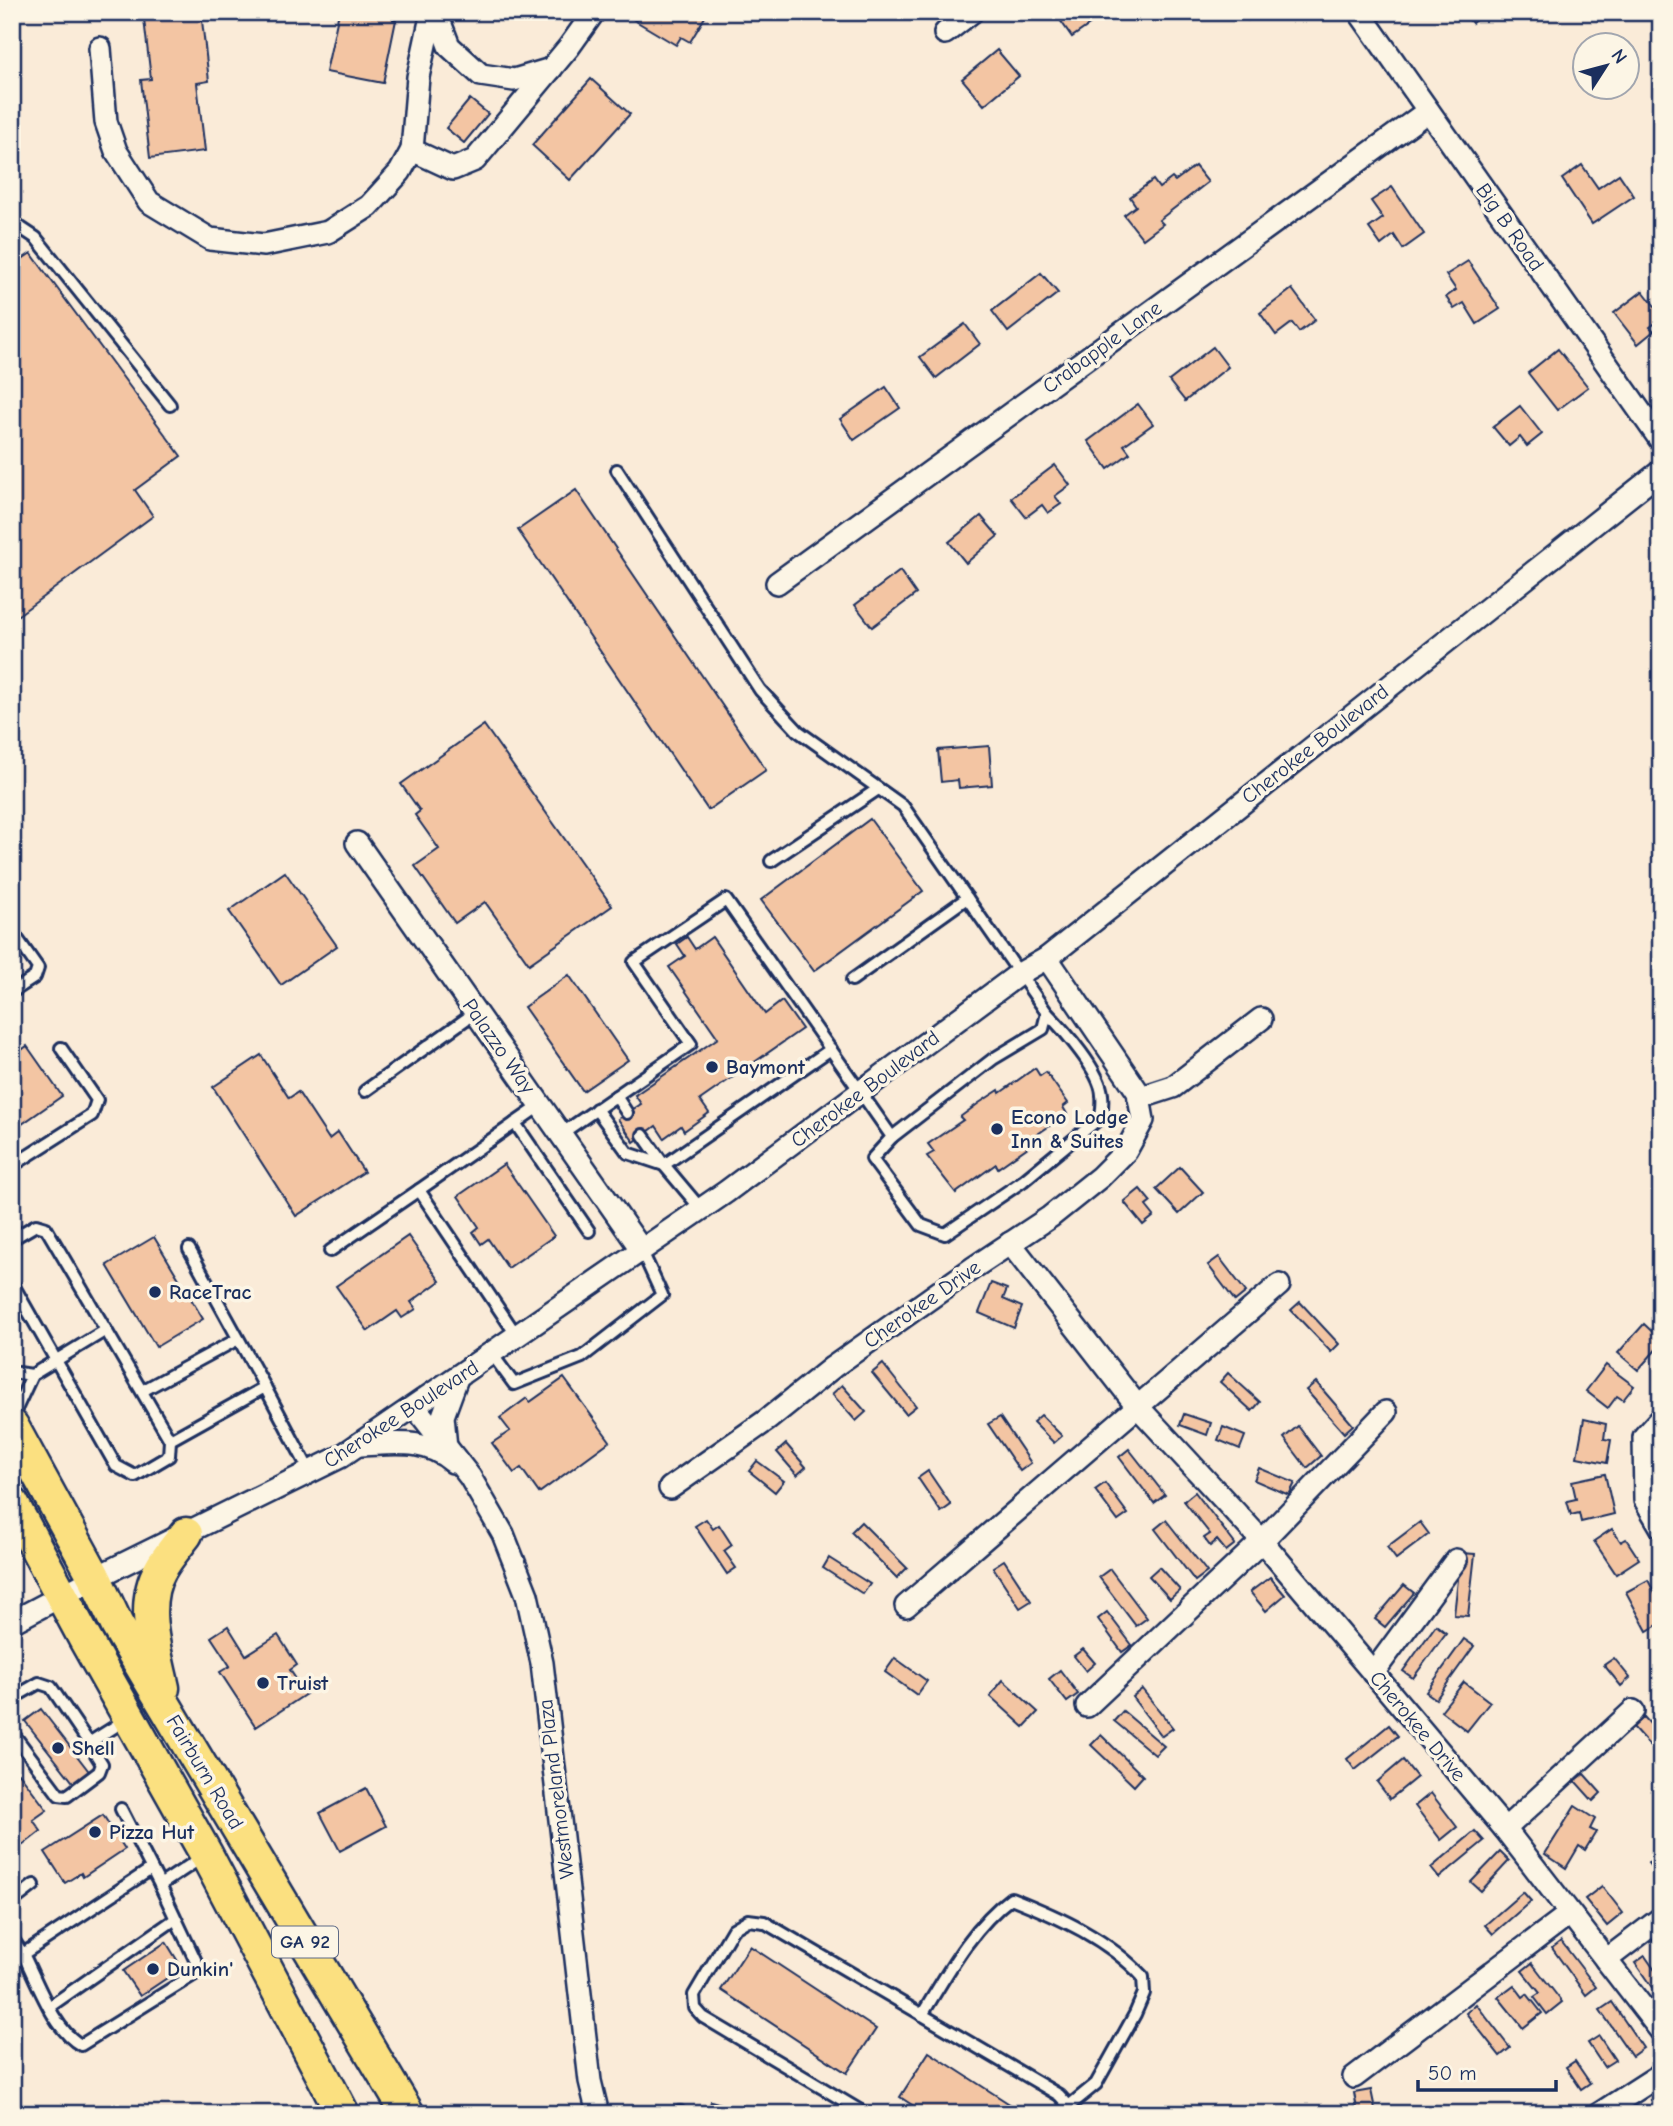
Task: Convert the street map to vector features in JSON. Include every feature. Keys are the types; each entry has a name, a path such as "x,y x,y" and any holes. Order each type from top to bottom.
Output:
{"main road":[{"name":"Fairburn Road","path":"12,1426 95,1578 117,1625 408,2114"},
{"name":"Fairburn Road","path":"12,1503 206,1854 343,2114"},
{"path":"168,1710 152,1625 150,1595 159,1571 186,1534"}],"street":[{"path":"434,12 449,46 481,75 514,80 551,69"},
{"path":"100,48 106,122 116,151 149,202 210,239 264,245 328,232 369,206 400,172 412,150 418,76 434,12"},
{"path":"412,150 453,169 475,160 551,69 594,12"},
{"path":"945,33 972,12"},
{"name":"Big B Road","path":"1359,12 1661,441"},
{"name":"Crabapple Lane","path":"777,583 1428,111"},
{"name":"Cherokee Boulevard","path":"12,1622 310,1472 358,1444 701,1209 1019,974 1047,958 1661,471"},
{"name":"Palazzo Way","path":"356,843 641,1249"},
{"path":"1047,958 1138,1092 1139,1098 1173,1087 1261,1019"},
{"name":"Cherokee Drive","path":"670,1488 767,1420 833,1367 1050,1217 1100,1177 1126,1151 1143,1120 1139,1098"},
{"name":"Cherokee Drive","path":"1010,1243 1138,1407 1262,1541 1505,1829 1661,2031"},
{"path":"906,1606 1279,1286"},
{"path":"446,1447 443,1416 457,1378"},
{"name":"Westmoreland Plaza","path":"415,1407 470,1477 503,1534 527,1595 542,1662 590,2081 598,2114"},
{"path":"1087,1706 1262,1541 1386,1412"},
{"path":"1661,1418 1644,1437 1645,1500 1661,1527"},
{"name":"Westmoreland Plaza","path":"358,1444 419,1443 444,1455 470,1477"},
{"path":"1373,1673 1456,1560"},
{"path":"1505,1829 1633,1710"},
{"path":"1354,2077 1569,1914"},
{"path":"1606,1960 1661,1918"},
{"path":"1599,2114 1661,2074"}],"lane":[{"path":"12,222 36,238 170,405"},
{"path":"617,470 760,690 798,732 903,806 1047,1013 1068,1034 1083,1055 1102,1092 1101,1117 1023,1181 945,1234 921,1225 872,1159 892,1137 993,1059 1043,1029 1047,1013"},
{"path":"771,861 878,789"},
{"path":"852,980 967,898"},
{"path":"561,1134 691,1044 634,962 726,900 892,1137"},
{"path":"12,931 38,968 35,977 12,992"},
{"path":"365,1091 475,1012"},
{"path":"12,1166 92,1115 97,1101 61,1048"},
{"path":"664,1164 831,1049"},
{"path":"616,1096 627,1113"},
{"path":"330,1251 541,1105"},
{"path":"596,1109 628,1153 664,1164"},
{"path":"515,1123 589,1231"},
{"path":"643,1135 701,1209"},
{"path":"419,1190 517,1336"},
{"path":"12,1238 36,1225 46,1228 58,1259 84,1303 106,1330 119,1364 129,1381 142,1391 144,1406 160,1421 170,1440 169,1456 135,1476 116,1466 13,1284 25,1278"},
{"path":"189,1249 310,1472"},
{"path":"492,1354 514,1384 582,1357 662,1296 641,1249"},
{"path":"23,1303 35,1296"},
{"path":"39,1330 50,1323"},
{"path":"12,1418 32,1375 106,1330"},
{"path":"142,1391 238,1339"},
{"path":"12,1372 32,1375"},
{"path":"73,1390 85,1383"},
{"path":"170,1440 265,1387"},
{"path":"83,1408 95,1401"},
{"path":"149,1428 160,1421"},
{"path":"98,1433 109,1427"},
{"path":"109,1452 121,1445"},
{"path":"12,1685 15,1698 39,1683 51,1687 102,1764 99,1772 66,1796 59,1795 12,1732"},
{"path":"89,1743 129,1718"},
{"path":"12,1938 69,2039 81,2045 195,1975 199,1968 121,1809"},
{"path":"159,1885 206,1854"},
{"path":"23,1954 150,1869"},
{"path":"12,1902 34,1885"},
{"path":"866,2114 703,2017 695,2008 694,1995 733,1929 748,1920 764,1922 922,2015 1059,2095 1069,2110 1096,2084 1135,2014 1144,1993 1143,1977 1128,1960 1061,1917 1011,1898 992,1912 952,1966 922,2015"},
{"path":"49,2007 174,1920"}],"building":[{"path":"154,12 201,12 209,81 197,83 205,151 150,158 141,80 151,79 144,19 155,18"},
{"path":"339,12 395,12 393,20 396,20 383,83 326,72"},
{"path":"639,12 708,12 690,42 681,37 676,45 634,20"},
{"path":"1065,12 1098,12 1101,17 1072,37 1058,17"},
{"path":"1243,12 1258,12 1248,20"},
{"path":"1463,12 1485,12 1472,23"},
{"path":"997,50 1019,76 984,105 962,79"},
{"path":"591,79 630,114 570,180 532,145"},
{"path":"470,99 488,114 464,143 446,128"},
{"path":"1582,165 1598,188 1619,174 1634,196 1592,224 1562,179"},
{"path":"1195,166 1208,182 1159,220 1163,224 1143,239 1124,215 1136,206 1130,197 1153,180 1159,188 1172,178 1175,181"},
{"path":"1392,187 1424,234 1403,249 1394,235 1381,245 1369,228 1383,218 1371,201"},
{"path":"31,253 181,456 135,490 153,516 17,616 12,610 12,266"},
{"path":"1468,261 1500,309 1477,324 1464,303 1454,309 1446,297 1456,290 1446,275"},
{"path":"1041,273 1058,293 1008,332 992,311"},
{"path":"1292,289 1315,320 1299,332 1292,323 1276,335 1260,313"},
{"path":"1643,291 1661,314 1661,319 1650,327 1654,331 1638,344 1614,313"},
{"path":"965,324 980,344 936,378 920,357"},
{"path":"1213,347 1228,367 1185,401 1169,381"},
{"path":"1558,349 1588,387 1557,410 1528,373"},
{"path":"886,387 900,408 854,440 840,419"},
{"path":"1138,404 1153,424 1124,445 1130,453 1108,469 1088,441"},
{"path":"1520,406 1542,434 1527,446 1520,437 1509,446 1493,427"},
{"path":"1055,465 1070,485 1055,496 1061,504 1048,513 1042,505 1026,517 1011,498"},
{"path":"576,490 766,770 708,810 518,530"},
{"path":"981,516 998,536 966,563 949,542"},
{"path":"900,571 916,594 872,627 855,605"},
{"path":"484,725 612,906 529,964 485,902 455,923 415,866 439,849 415,815 420,811 401,784"},
{"path":"989,746 992,785 959,788 958,780 941,782 938,750"},
{"path":"870,819 923,891 814,971 761,900"},
{"path":"285,872 337,946 281,985 229,911"},
{"name":"Baymont","path":"687,937 695,949 712,937 765,1014 782,1001 802,1029 700,1100 709,1113 684,1131 681,1126 664,1138 656,1126 634,1142 618,1119 641,1104 635,1095 718,1038 669,967 685,956 677,944"},
{"path":"569,975 628,1060 583,1091 524,1007"},
{"path":"27,1046 62,1096 12,1131 12,1057"},
{"path":"261,1055 289,1098 298,1092 329,1139 338,1132 364,1172 296,1216 213,1087"},
{"name":"Econo Lodge Inn & Suites","path":"1035,1068 1040,1076 1046,1072 1068,1103 1063,1107 1067,1114 1032,1138 1035,1142 998,1168 996,1164 956,1193 927,1156 934,1152 928,1144 963,1120 960,1117 979,1103 999,1090 1000,1093"},
{"path":"504,1164 554,1236 508,1268 488,1239 481,1244 473,1232 479,1227 458,1196"},
{"path":"1180,1167 1203,1192 1179,1214 1156,1189"},
{"path":"1140,1189 1151,1202 1146,1206 1154,1216 1143,1225 1124,1202"},
{"path":"408,1236 440,1281 411,1302 416,1309 402,1318 397,1311 368,1331 336,1286"},
{"name":"RaceTrac","path":"154,1237 203,1319 156,1347 107,1265"},
{"path":"1219,1257 1246,1292 1235,1301 1208,1265"},
{"path":"991,1283 1007,1289 1003,1299 1022,1307 1014,1328 979,1313"},
{"path":"1300,1302 1339,1344 1331,1352 1291,1310"},
{"path":"1644,1324 1661,1340 1661,1344 1638,1370 1618,1353"},
{"path":"883,1364 916,1406 906,1414 872,1373"},
{"path":"1606,1365 1634,1386 1623,1400 1617,1396 1608,1408 1586,1391"},
{"path":"1228,1373 1260,1402 1252,1411 1220,1382"},
{"path":"564,1378 610,1441 539,1493 521,1468 514,1473 492,1443 510,1431 500,1418 527,1398 530,1402"},
{"path":"1316,1382 1353,1425 1344,1433 1306,1390"},
{"path":"842,1385 866,1412 856,1421 832,1394"},
{"path":"1184,1414 1211,1423 1207,1435 1180,1425"},
{"path":"1041,1415 1062,1436 1054,1443 1033,1422"},
{"path":"1000,1417 1031,1463 1020,1471 988,1424"},
{"path":"1584,1419 1606,1424 1604,1439 1611,1440 1607,1463 1577,1457"},
{"path":"1298,1426 1321,1456 1307,1468 1284,1438"},
{"path":"1223,1427 1245,1436 1240,1449 1218,1440"},
{"path":"786,1444 806,1467 797,1475 777,1452"},
{"path":"1129,1449 1165,1495 1154,1503 1119,1457"},
{"path":"757,1461 784,1481 775,1492 749,1471"},
{"path":"1259,1468 1295,1483 1289,1495 1254,1480"},
{"path":"928,1471 951,1505 941,1512 918,1478"},
{"path":"1605,1474 1614,1514 1581,1522 1579,1513 1571,1515 1567,1501 1576,1499 1572,1481"},
{"path":"1105,1483 1128,1514 1118,1521 1095,1490"},
{"path":"1195,1492 1235,1544 1226,1551 1217,1540 1210,1546 1204,1538 1210,1534 1184,1501"},
{"path":"706,1519 713,1529 719,1525 732,1545 724,1551 736,1568 727,1574 695,1526"},
{"path":"1166,1520 1207,1572 1195,1581 1155,1529"},
{"path":"861,1522 907,1568 897,1578 851,1532"},
{"path":"1420,1522 1429,1534 1396,1559 1387,1547"},
{"path":"1612,1529 1621,1542 1626,1539 1639,1559 1616,1574 1594,1541"},
{"path":"1461,1553 1475,1554 1468,1616 1454,1615"},
{"path":"829,1558 870,1584 863,1594 823,1568"},
{"path":"1004,1560 1031,1601 1020,1608 993,1567"},
{"path":"1159,1567 1180,1590 1170,1599 1149,1576"},
{"path":"1110,1569 1147,1618 1136,1626 1099,1577"},
{"path":"1270,1577 1285,1595 1266,1611 1250,1592"},
{"path":"1648,1580 1661,1605 1661,1623 1647,1631 1626,1592"},
{"path":"1404,1585 1414,1593 1385,1627 1375,1619"},
{"path":"1107,1612 1132,1645 1122,1652 1098,1619"},
{"path":"1436,1625 1446,1633 1413,1678 1403,1671"},
{"name":"Truist","path":"228,1626 246,1655 278,1635 297,1665 290,1670 306,1694 256,1727 220,1672 230,1666 211,1637"},
{"path":"1464,1639 1474,1646 1436,1699 1426,1692"},
{"path":"1083,1649 1095,1663 1086,1671 1074,1656"},
{"path":"895,1658 927,1681 917,1695 885,1672"},
{"path":"1614,1658 1630,1678 1621,1686 1604,1665"},
{"path":"1060,1670 1078,1694 1067,1702 1049,1679"},
{"path":"1003,1680 1038,1712 1024,1727 990,1696"},
{"path":"1464,1682 1490,1702 1467,1731 1441,1711"},
{"path":"1142,1689 1173,1728 1162,1736 1132,1697"},
{"path":"41,1709 91,1774 76,1786 25,1721"},
{"path":"1123,1711 1164,1746 1155,1755 1114,1721"},
{"path":"1644,1717 1661,1736 1650,1746 1633,1727"},
{"path":"1389,1725 1398,1736 1355,1770 1347,1759"},
{"path":"1101,1735 1143,1776 1134,1786 1091,1745"},
{"path":"1403,1760 1417,1777 1390,1799 1377,1782"},
{"path":"19,1773 47,1810 33,1820 41,1831 23,1845 12,1831 12,1778"},
{"path":"1584,1774 1601,1793 1593,1801 1575,1781"},
{"path":"366,1788 386,1826 340,1851 320,1813"},
{"path":"1431,1793 1457,1827 1441,1840 1415,1806"},
{"path":"1575,1806 1595,1819 1590,1829 1596,1832 1585,1850 1579,1846 1566,1868 1545,1854"},
{"name":"Pizza Hut","path":"103,1815 125,1849 83,1877 81,1873 65,1883 45,1852"},
{"path":"1475,1831 1484,1841 1439,1878 1431,1868"},
{"path":"1500,1852 1509,1861 1481,1891 1471,1882"},
{"path":"1659,1853 1661,1855 1661,1879 1648,1863"},
{"path":"1602,1886 1623,1913 1607,1926 1585,1899"},
{"path":"1523,1892 1531,1901 1493,1934 1485,1925"},
{"path":"1561,1941 1596,1987 1586,1995 1552,1948"},
{"name":"Dunkin'","path":"166,1942 182,1968 140,1996 123,1971"},
{"path":"750,1946 876,2029 847,2073 721,1990"},
{"path":"1645,1956 1661,1979 1661,1984 1653,1989 1635,1963"},
{"path":"1532,1963 1562,2002 1547,2014 1534,1997 1540,1993 1522,1971"},
{"path":"1514,1985 1523,1997 1527,1994 1542,2013 1523,2028 1498,1997"},
{"path":"1612,2002 1643,2048 1632,2056 1600,2010"},
{"path":"1476,2004 1510,2048 1500,2056 1466,2013"},
{"path":"1599,2036 1615,2060 1604,2067 1588,2043"},
{"path":"929,2052 1025,2114 926,2114 900,2097"},
{"path":"1575,2061 1590,2083 1581,2089 1566,2067"},
{"path":"1371,2090 1376,2114 1358,2114 1354,2093"},
{"path":"1661,2094 1661,2114 1651,2100"},
{"path":"711,2101 721,2104 719,2112 724,2114 708,2114"}],"place":[{"name":"Baymont","path":"712,1067"},
{"name":"Econo Lodge Inn & Suites","path":"997,1129"},
{"name":"RaceTrac","path":"155,1292"},
{"name":"Truist","path":"263,1683"},
{"name":"Shell","path":"58,1748"},
{"name":"Pizza Hut","path":"95,1832"},
{"name":"Dunkin'","path":"153,1969"}]}
